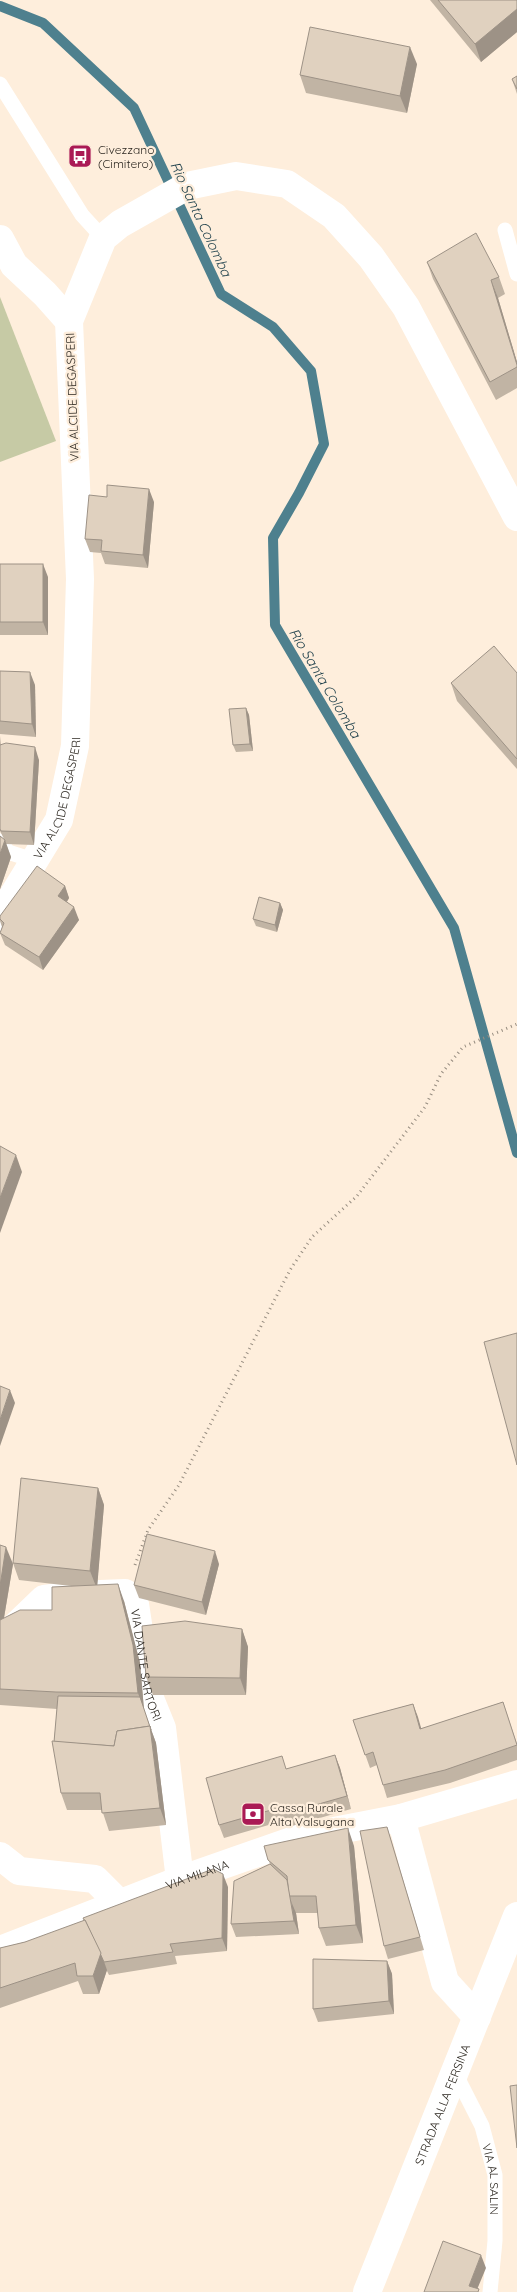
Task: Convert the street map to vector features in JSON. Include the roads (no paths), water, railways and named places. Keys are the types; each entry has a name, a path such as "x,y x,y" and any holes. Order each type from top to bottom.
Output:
{"street":[{"path":"111,231 187,186 236,176 287,184 334,216 371,257 406,307 517,517"},
{"name":"VIA ALCIDE DEGASPERI","path":"1,916 36,861 59,820 75,746 80,579 69,321 111,231"},
{"path":"0,239 14,265 45,294 69,321"},
{"name":"VIA DANTE SARTORI","path":"0,1641 44,1599 75,1595 126,1593 135,1604 149,1696 162,1728 180,1880"},
{"name":"VIA MILANA","path":"0,1950 180,1880 304,1837 401,1818 517,1784"},
{"path":"401,1818 445,1982 477,2017"},
{"path":"0,1856 19,1871 95,1879 120,1904"},
{"name":"STRADA ALLA FERSINA","path":"367,2292 517,1916"}],"lane":[{"path":"0,84 82,215 111,231"},
{"path":"505,230 517,274"},
{"path":"0,841 8,852 36,861"},
{"name":"VIA AL SALIN","path":"455,2073 482,2126 495,2175 495,2240 490,2292"}],"waterway":[{"name":"Rio Santa Colomba","path":"0,6 43,23 134,108 221,294 273,327 311,371 324,444 273,538 275,625 454,928 517,1153"}],"place":[{"name":"Civezzano (Cimitero)","path":"80,156"},
{"name":"Cassa Rurale Alta Valsugana","path":"253,1814"}]}
